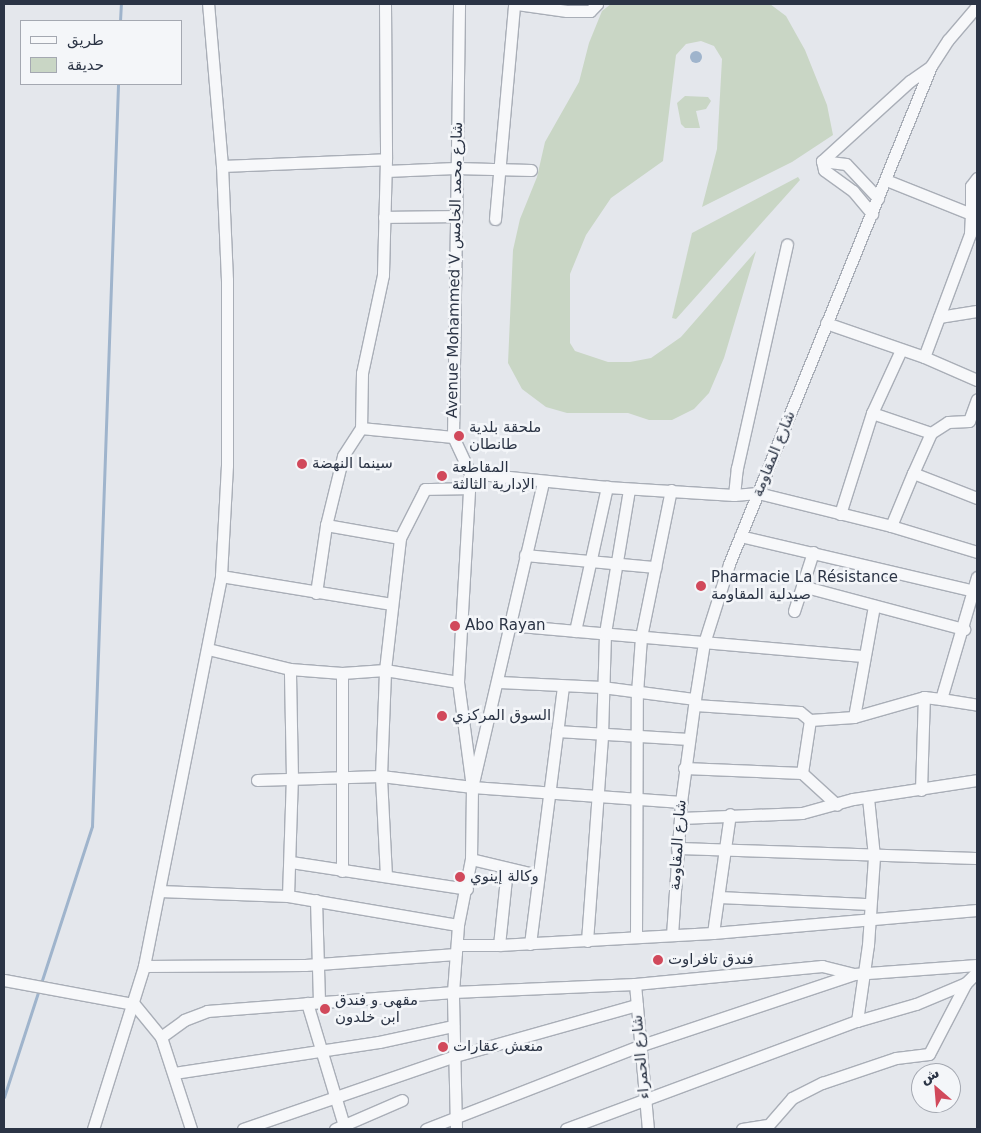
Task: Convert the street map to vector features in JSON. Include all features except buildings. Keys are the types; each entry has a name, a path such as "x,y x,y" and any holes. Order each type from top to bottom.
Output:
{"street":[{"path":"93,1129 134,1004 144,966 221,576 227,465 227,280 222,166 208,4"},
{"path":"316,594 326,526 343,456 361,428 360,390 383,275 386,171 385,4"},
{"name":"Avenue Mohammed V شارع محمد الخامس","path":"456,1129 453,992 458,926 467,888 471,859 472,787 458,682 470,473 453,437 455,168 459,4"},
{"path":"495,219 515,4 590,11 597,4"},
{"path":"961,23 966,4"},
{"name":"شارع المقاومة","path":"672,935 681,818 680,802 704,643 740,536 886,180 930,66 961,23 977,6"},
{"path":"822,161 910,80 930,66"},
{"path":"222,166 386,159"},
{"path":"822,161 846,164 878,198"},
{"path":"822,161 824,170 841,180 872,214"},
{"path":"386,171 455,168 531,170"},
{"path":"924,357 974,234 971,214 971,186 977,178"},
{"path":"886,180 971,214"},
{"path":"384,217 455,216"},
{"path":"734,495 737,468 787,245"},
{"path":"939,317 977,311"},
{"path":"826,323 924,357 977,380"},
{"path":"840,514 872,413 901,350"},
{"path":"891,526 931,433 948,422 969,421 977,399"},
{"path":"872,413 931,433"},
{"path":"361,428 453,437"},
{"path":"470,473 543,483 629,489 734,495 758,493 891,526 977,552"},
{"path":"914,473 977,498"},
{"path":"472,787 499,682 508,624 543,483"},
{"path":"575,631 607,487"},
{"path":"386,876 381,776 385,670 400,538 425,489 469,488"},
{"path":"586,941 602,735 605,633 629,489"},
{"path":"636,937 637,693 641,637 671,490"},
{"path":"326,526 400,538"},
{"path":"740,536 971,590"},
{"path":"794,611 813,552"},
{"path":"525,555 655,567"},
{"path":"221,576 316,594 392,604"},
{"path":"941,699 964,629 971,590 977,577"},
{"path":"802,586 964,629"},
{"path":"854,717 863,656 874,606"},
{"path":"508,624 863,656"},
{"path":"208,648 290,669 342,673 385,670 458,682"},
{"path":"288,896 291,862 292,778 290,669"},
{"path":"342,673 342,871"},
{"path":"499,682 602,687 695,702 800,712 810,720 854,717 924,697 977,705"},
{"path":"530,944 538,875 551,794 563,686"},
{"path":"921,790 924,697"},
{"path":"802,774 810,720"},
{"path":"557,732 689,739"},
{"path":"684,768 802,774 837,805"},
{"path":"257,780 381,776 551,794 680,802"},
{"path":"681,818 730,814 802,813 837,805 853,799 977,780"},
{"path":"857,1021 859,974 868,922 874,856 868,798"},
{"path":"712,933 726,851 730,814"},
{"path":"678,848 977,858"},
{"path":"471,859 538,875"},
{"path":"291,862 467,888"},
{"path":"499,945 507,869"},
{"path":"159,890 288,896 458,926"},
{"path":"719,897 870,904"},
{"path":"316,900 319,1002"},
{"path":"144,966 318,963 499,945 868,922 902,916 977,910"},
{"path":"426,1129 640,1046 859,974 977,965"},
{"path":"161,1037 184,1020 207,1011 453,992 635,984 822,966 859,974"},
{"path":"742,1129 765,1127 792,1098 822,1083 896,1058 929,1054 966,983 977,972"},
{"path":"4,980 134,1004 161,1037 174,1073 176,1088 191,1129"},
{"path":"566,1129 857,1021 916,1004 966,983"},
{"name":"شارع الحمراء","path":"635,984 648,1129"},
{"path":"307,1003 342,1128 402,1100"},
{"path":"242,1129 335,1099 455,1056 637,1005"},
{"path":"174,1073 379,1042 453,1026"}],"green space":[{"path":"611,4 770,4 786,16 805,50 827,105 833,135 792,162 702,207 717,149 722,59 714,46 701,41 686,44 676,55 663,161 611,198 586,235 570,274 570,343 575,351 608,362 630,362 651,358 681,337 756,251 724,358 709,393 694,409 672,420 649,420 628,413 567,413 546,407 522,389 508,363 513,250 520,219 537,177 545,142 579,82 589,43 602,11"},
{"path":"685,96 708,97 711,101 706,109 696,111 700,128 685,128 681,124 677,103"},
{"path":"798,177 800,180 676,319 672,318 692,233"}],"water":[{"path":"694,51 698,51 702,57 698,63 694,63 690,59 690,55"}],"waterway":[{"path":"120,20 121,4"},
{"path":"4,1097 92,826 118,85"}],"place":[{"name":"ملحقة بلدية طانطان","path":"459,436"},
{"name":"سينما النهضة","path":"302,464"},
{"name":"المقاطعة الإدارية الثالثة","path":"442,476"},
{"name":"Pharmacie La Résistance صيدلية المقاومة","path":"701,586"},
{"name":"Abo Rayan","path":"455,626"},
{"name":"السوق المركزي","path":"442,716"},
{"name":"وكالة إينوي","path":"460,877"},
{"name":"فندق تافراوت","path":"658,960"},
{"name":"مقهى و فندق ابن خلدون","path":"325,1009"},
{"name":"منعش عقارات","path":"443,1047"}]}
